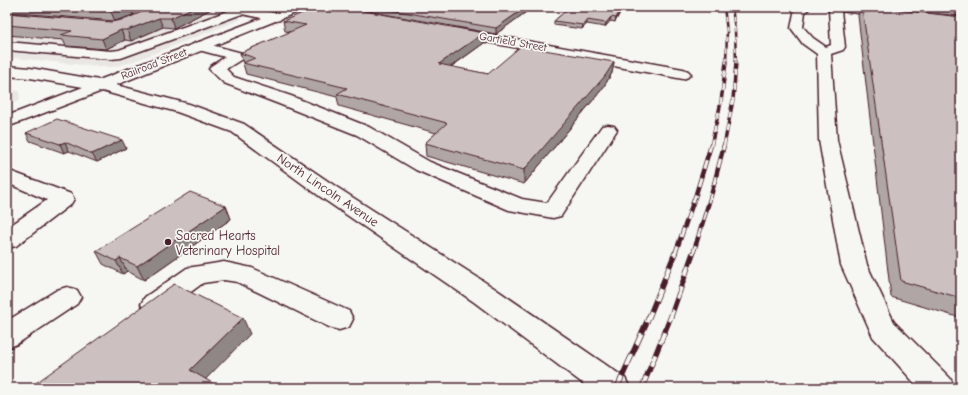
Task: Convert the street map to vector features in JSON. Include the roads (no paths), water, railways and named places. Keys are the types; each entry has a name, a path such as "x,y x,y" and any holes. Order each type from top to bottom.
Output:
{"main road":[{"path":"94,7 159,9"},
{"path":"226,7 276,17"},
{"name":"Railroad Street","path":"7,122 301,7"},
{"path":"805,7 799,10 797,28 808,41 824,52"},
{"path":"831,7 903,15"},
{"path":"824,52 838,47 835,7"},
{"path":"131,22 159,9"},
{"path":"7,46 121,54 241,10"},
{"path":"7,13 23,13"},
{"path":"7,18 23,13"},
{"name":"Garfield Street","path":"441,29 683,74"},
{"path":"200,46 237,56 216,69 229,80 363,130 423,166 517,205 553,211 608,130"},
{"path":"824,52 828,140 854,265 883,329 939,388"},
{"name":"North Lincoln Avenue","path":"7,71 99,85 184,108 238,128 330,192 484,295 614,388"},
{"path":"7,176 63,199 7,240"},
{"path":"132,320 196,275 224,271 243,274 339,319"},
{"path":"7,336 67,297"}],"railway":[{"path":"724,7 727,31 726,63"},
{"path":"732,7 735,30 736,62"},
{"path":"711,146 721,102 726,62"},
{"path":"724,146 733,100 736,62"},
{"path":"675,254 711,145"},
{"path":"693,254 712,192 724,145"},
{"path":"617,388 649,317 675,253"},
{"path":"642,388 671,316 693,253"}],"place":[{"name":"Sacred Hearts Veterinary Hospital","path":"168,242"}]}
